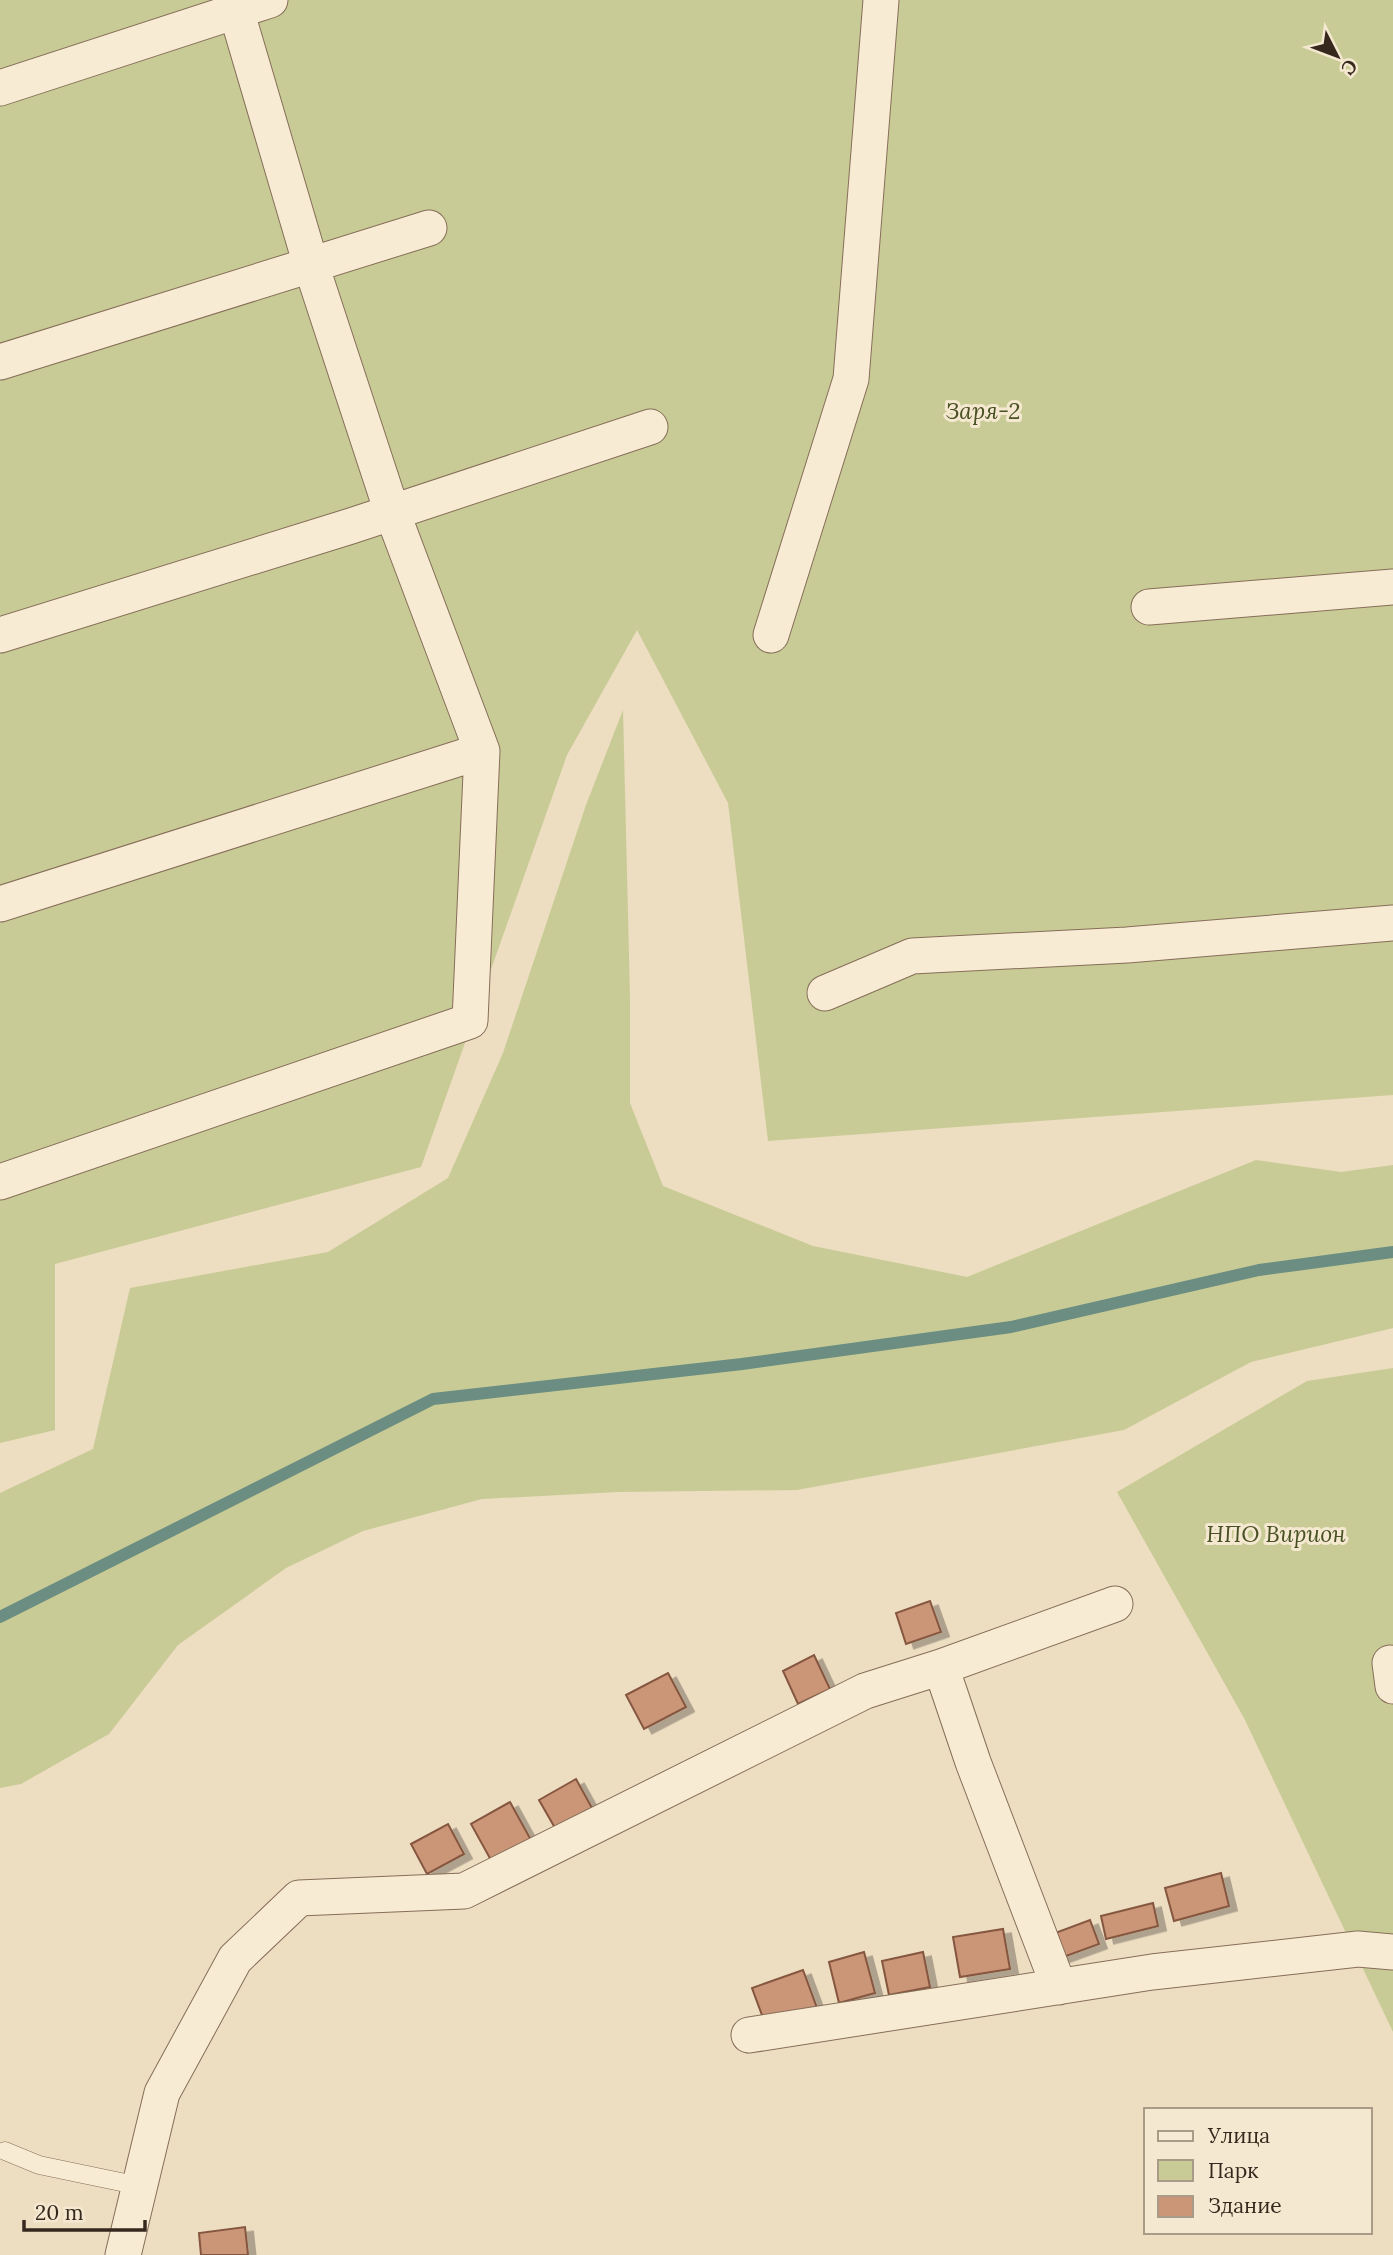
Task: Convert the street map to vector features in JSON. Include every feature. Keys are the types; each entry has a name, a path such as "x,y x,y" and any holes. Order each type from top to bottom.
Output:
{"street":[{"path":"0,88 234,6 270,0"},
{"path":"771,635 851,379 881,0"},
{"path":"0,1182 470,1021 482,751 392,512 312,265 234,6"},
{"path":"0,362 429,228"},
{"path":"0,635 392,512 650,427"},
{"path":"1149,607 1393,587"},
{"path":"0,904 482,751"},
{"path":"825,993 912,956 1127,945 1393,923"},
{"path":"123,2255 162,2093 235,1959 299,1898 464,1891 865,1691 941,1667 1115,1604"},
{"path":"941,1667 973,1762 1059,1987"},
{"path":"749,2035 1152,1972 1358,1949 1393,1952"}],"lane":[{"path":"5,2151 39,2165 140,2186"}],"green space":[{"name":"Заря-2","path":"0,0 1393,0 1393,1095 768,1141 728,803 637,630 567,755 421,1167 55,1264 55,1430 0,1443"},
{"path":"623,710 630,1103 663,1186 813,1246 967,1277 1256,1160 1341,1172 1393,1165 1393,1328 1251,1362 1124,1430 797,1490 618,1492 482,1499 363,1531 286,1568 178,1645 109,1734 21,1784 0,1788 0,1493 93,1449 130,1288 328,1252 448,1178 503,1053 586,805"},
{"name":"НПО Вирион","path":"1393,1368 1393,2032 1244,1718 1117,1492 1307,1381"}],"building":[{"path":"930,1601 941,1632 906,1644 896,1613"},
{"path":"814,1655 830,1689 798,1704 783,1671"},
{"path":"668,1673 686,1707 644,1729 626,1695"},
{"path":"576,1779 592,1808 555,1828 539,1800"},
{"path":"510,1802 531,1840 492,1862 471,1824"},
{"path":"448,1824 464,1854 427,1874 411,1844"},
{"path":"1221,1873 1229,1906 1174,1921 1165,1888"},
{"path":"1153,1903 1158,1926 1106,1939 1101,1916"},
{"path":"1090,1920 1099,1944 1055,1960 1047,1936"},
{"path":"1003,1929 1010,1969 960,1977 953,1937"},
{"path":"864,1952 875,1993 839,2003 829,1962"},
{"path":"923,1952 930,1987 889,1995 882,1961"},
{"path":"803,1970 817,2008 766,2026 752,1988"},
{"path":"245,2227 248,2255 201,2255 199,2233"}],"waterway":[{"path":"0,1617 433,1399 742,1364 1011,1327 1259,1270 1393,1252"}]}
